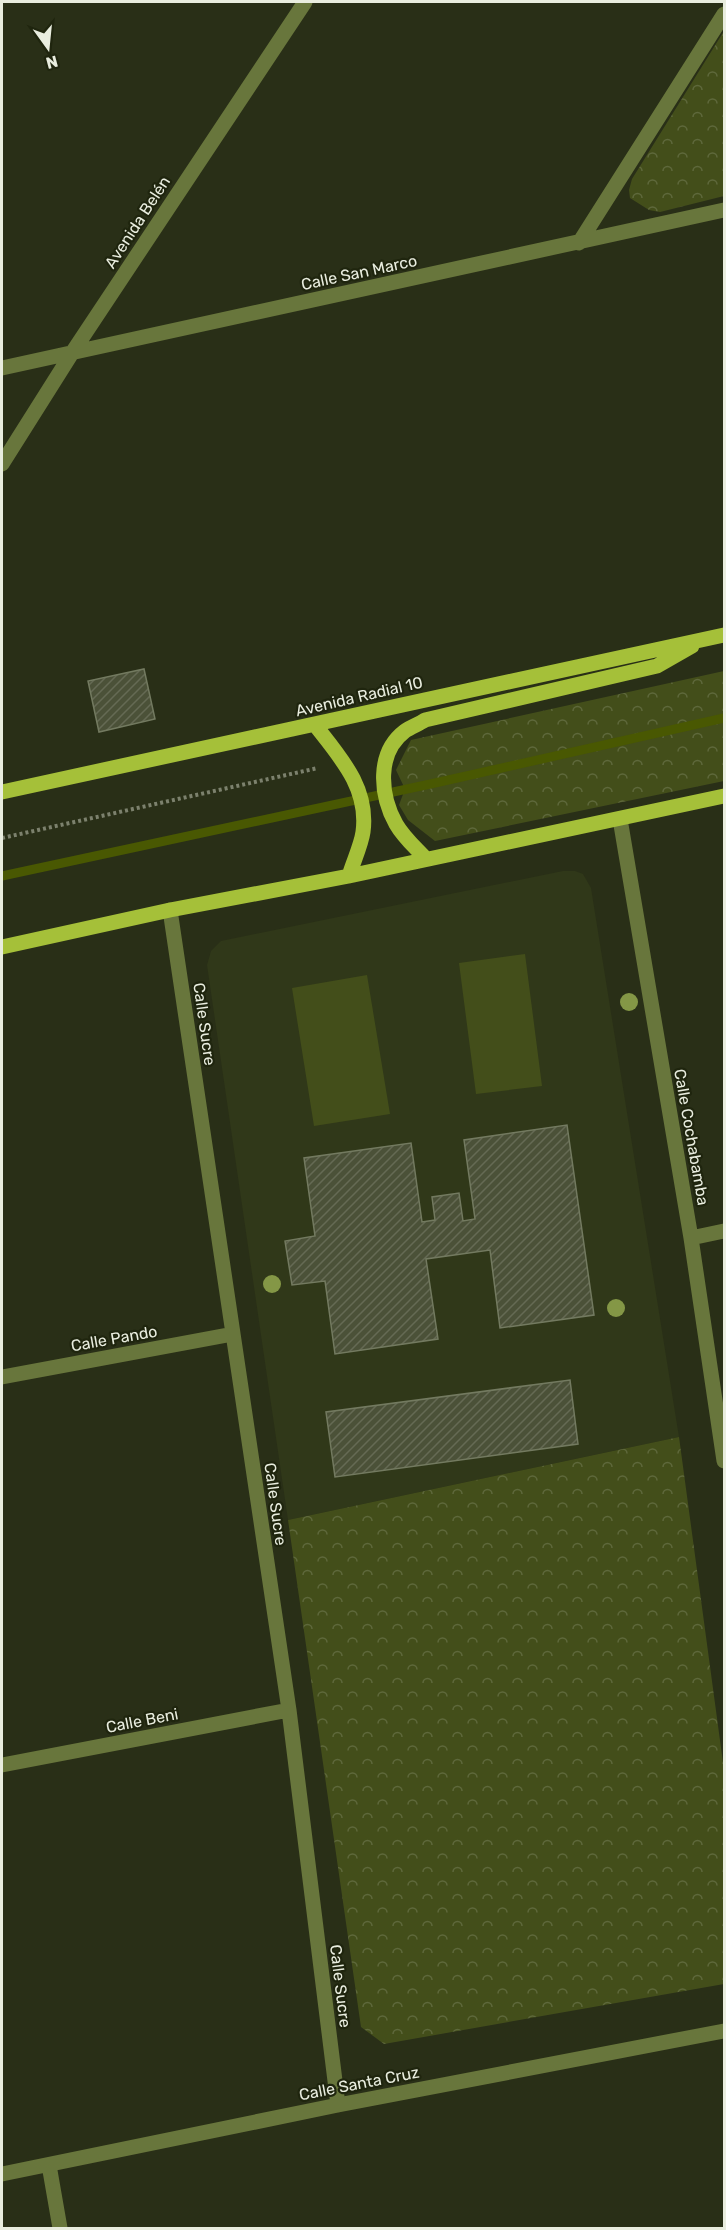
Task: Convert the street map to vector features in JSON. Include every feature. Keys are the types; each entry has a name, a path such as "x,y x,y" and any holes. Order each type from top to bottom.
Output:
{"main road":[{"name":"Avenida Radial 10","path":"2,792 724,635"},
{"path":"426,859 407,840 396,824 384,793 386,756 404,732 425,720 657,666 705,639"},
{"path":"315,725 346,765 362,799 363,832 349,876"},
{"path":"2,947 170,910 349,876 724,796"}],"street":[{"name":"Avenida Belén","path":"2,465 72,353 305,2"},
{"path":"579,243 724,14"},
{"name":"Calle San Marco","path":"2,368 724,210"},
{"name":"Calle Cochabamba","path":"620,819 691,1238 724,1461"},
{"name":"Calle Sucre","path":"170,910 289,1710 338,2105"},
{"path":"691,1238 724,1231"},
{"name":"Calle Pando","path":"2,1377 233,1334"},
{"name":"Calle Beni","path":"2,1765 289,1710"},
{"name":"Calle Santa Cruz","path":"2,2174 338,2105 724,2031"},
{"path":"49,2165 60,2229"}],"path":[{"path":"2,838 346,765"}],"shaded area":[{"path":"563,871 583,874 591,888 679,1437 288,1520 207,965 211,951 221,941"}],"green space":[{"path":"724,31 724,196 660,212 649,210 630,198 629,190 632,179"},
{"path":"724,671 724,781 435,841 408,820 399,805 405,789 396,770 411,740"},
{"path":"525,954 542,1086 476,1094 459,963"},
{"path":"367,975 390,1114 314,1126 292,988"},
{"path":"679,1437 724,1770 724,1984 384,2044 361,2027 288,1520"}],"building":[{"path":"144,669 155,719 99,732 88,681"},
{"path":"567,1125 594,1315 500,1328 490,1250 426,1259 438,1339 335,1354 325,1281 292,1285 285,1241 315,1236 304,1158 411,1143 422,1222 435,1220 432,1197 459,1193 463,1221 475,1219 464,1140"},
{"path":"570,1380 578,1444 335,1477 326,1412"}],"waterway":[{"path":"2,876 724,718"}]}
